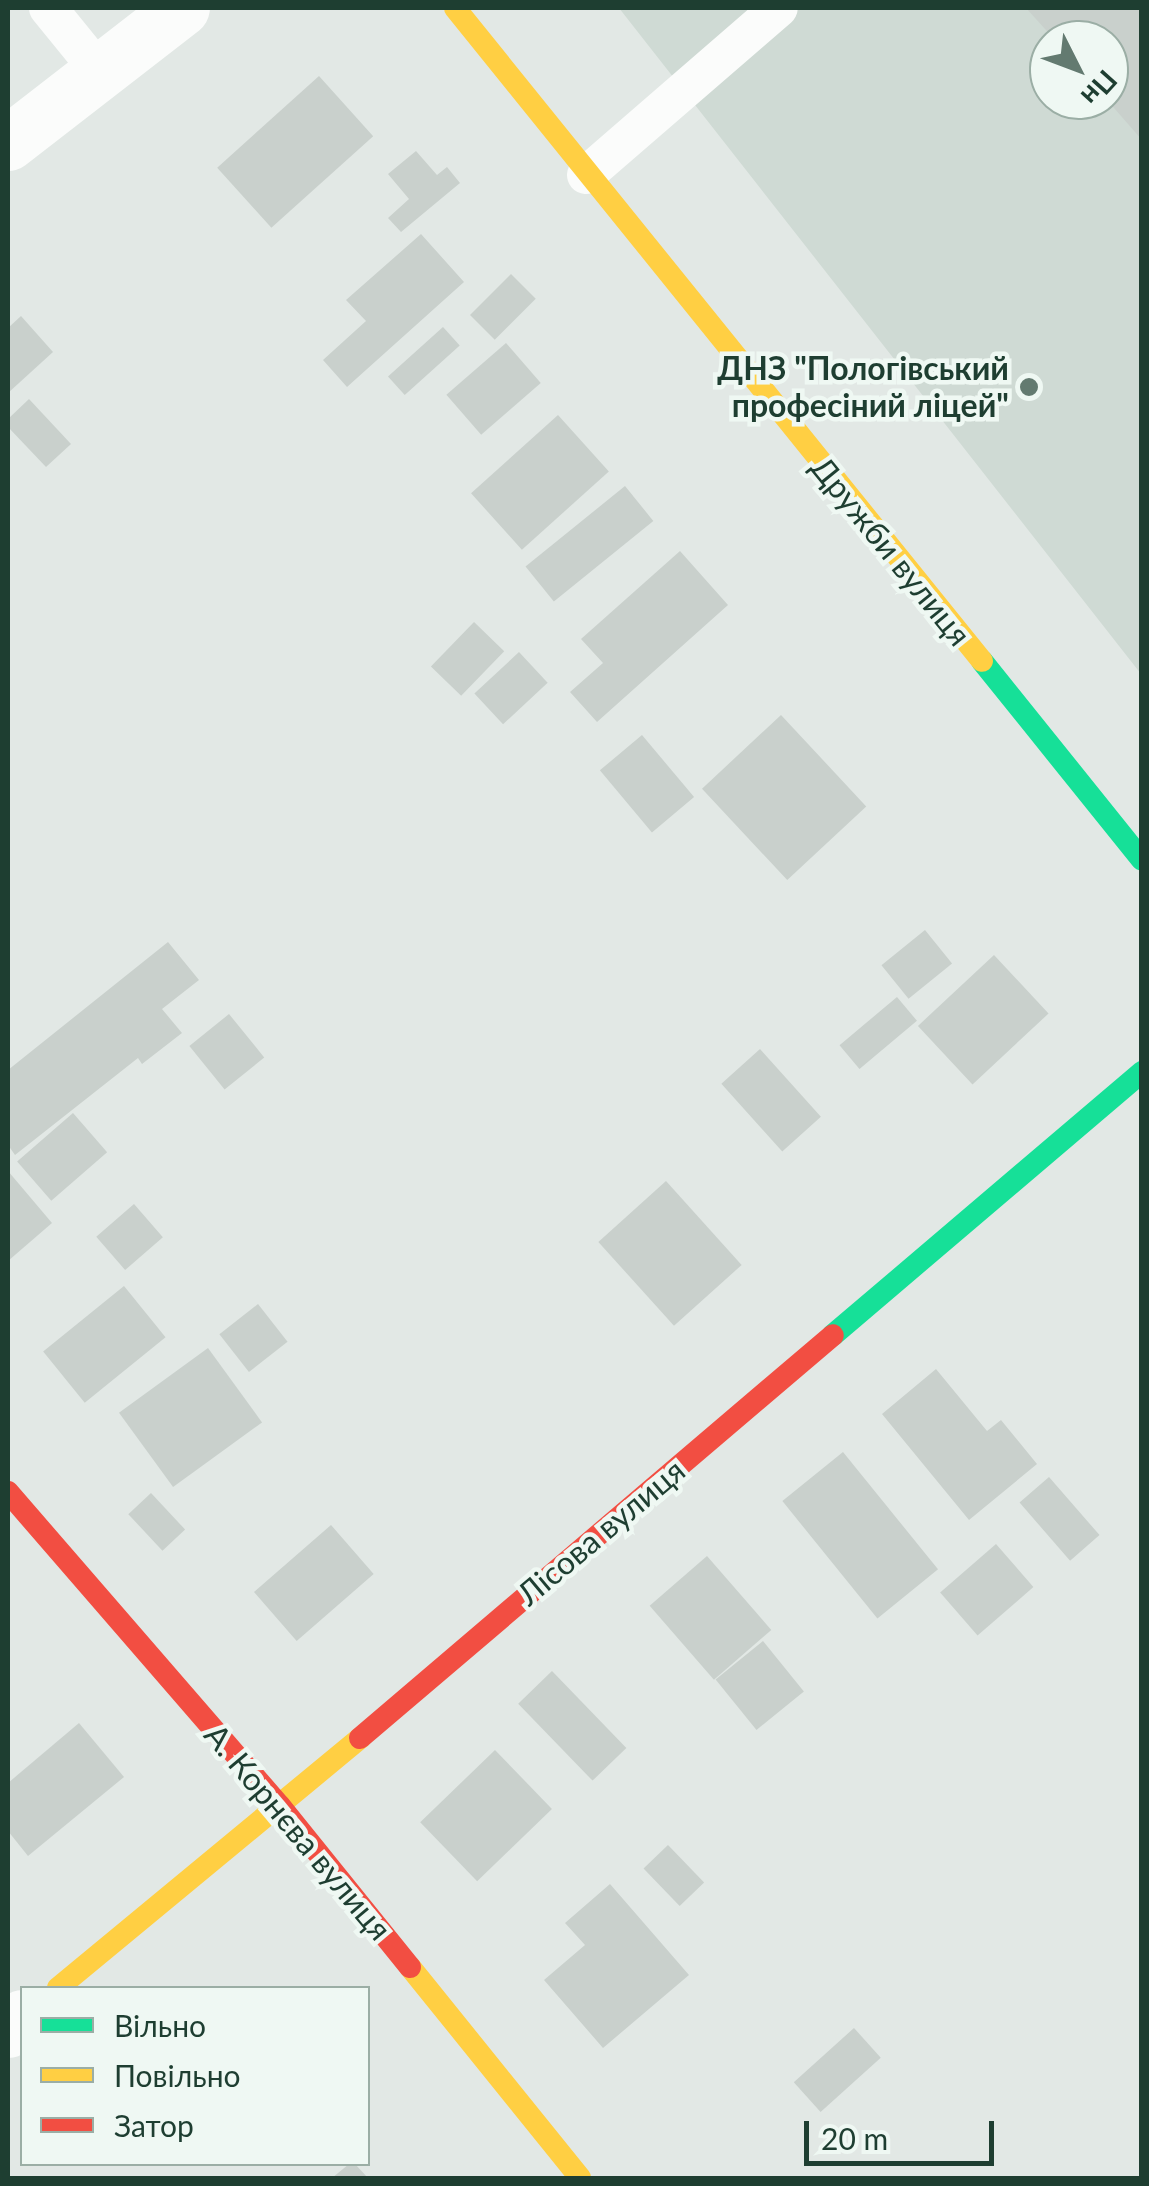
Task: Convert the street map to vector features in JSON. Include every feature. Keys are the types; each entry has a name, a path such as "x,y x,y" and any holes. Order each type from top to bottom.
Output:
{"street":[{"path":"8,143 182,8"},
{"name":"Дружби вулиця","path":"455,8 1142,860"},
{"name":"Лісова вулиця","path":"60,1986 280,1806 1142,1072"},
{"name":"А. Корнєва вулиця","path":"8,1492 280,1806 580,2178"}],"lane":[{"path":"48,8 100,72"},
{"path":"586,175 779,8"}],"shaded area":[{"name":"ДНЗ \"Пологівський професіний ліцей\"","path":"619,8 1141,8 1141,674"}],"building":[{"path":"1026,8 1142,8 1142,140 1124,120 1129,120 1129,20 1037,20"},
{"path":"319,76 373,136 271,228 217,168"},
{"path":"416,151 437,175 447,167 460,183 401,232 388,218 409,199 388,174"},
{"path":"421,234 464,282 347,387 323,360 366,321 346,300"},
{"path":"511,274 536,299 495,340 470,315"},
{"path":"21,316 53,352 8,393 8,328"},
{"path":"443,327 460,346 405,395 388,377"},
{"path":"506,343 541,383 481,435 446,395"},
{"path":"29,399 71,444 46,467 8,427 8,419"},
{"path":"558,415 609,471 522,550 471,493"},
{"path":"625,486 653,521 554,602 526,567"},
{"path":"680,551 728,605 597,722 570,692 603,663 581,639"},
{"path":"474,622 504,651 461,696 431,667"},
{"path":"519,652 548,683 503,724 474,694"},
{"path":"781,715 866,806 787,880 702,789"},
{"path":"642,735 694,797 652,832 600,770"},
{"path":"925,930 952,963 909,999 881,965"},
{"path":"168,942 199,980 162,1009 182,1033 142,1064 138,1058 15,1155 8,1145 8,1070"},
{"path":"994,955 1049,1014 972,1084 918,1026"},
{"path":"897,997 917,1021 859,1069 840,1045"},
{"path":"229,1014 264,1058 225,1090 189,1046"},
{"path":"760,1049 821,1117 782,1151 721,1084"},
{"path":"73,1113 107,1152 51,1201 17,1162"},
{"path":"8,1171 52,1223 8,1261"},
{"path":"666,1181 742,1265 674,1326 598,1242"},
{"path":"134,1204 163,1237 125,1270 96,1237"},
{"path":"124,1286 166,1337 85,1403 43,1351"},
{"path":"258,1304 288,1342 249,1372 219,1334"},
{"path":"208,1348 262,1422 173,1487 119,1413"},
{"path":"936,1369 987,1431 1001,1420 1037,1464 969,1520 882,1414"},
{"path":"843,1452 938,1569 877,1618 782,1501"},
{"path":"1049,1477 1100,1535 1070,1561 1020,1503"},
{"path":"151,1493 185,1530 162,1551 128,1514"},
{"path":"331,1525 374,1574 297,1641 254,1592"},
{"path":"996,1544 1033,1587 978,1636 940,1593"},
{"path":"707,1556 771,1630 714,1680 650,1606"},
{"path":"763,1641 804,1692 756,1730 716,1679"},
{"path":"552,1671 626,1748 593,1781 518,1704"},
{"path":"79,1723 124,1777 28,1856 8,1831 8,1783"},
{"path":"495,1750 552,1809 477,1881 420,1822"},
{"path":"668,1845 704,1882 680,1906 644,1869"},
{"path":"610,1884 689,1975 603,2048 544,1980 585,1945 565,1923"},
{"path":"854,2028 881,2058 821,2112 794,2082"},
{"path":"347,2166 357,2166 368,2178 332,2178"}],"traffic: fast":[{"path":"982,661 1142,860"},
{"path":"833,1335 1142,1072"}],"traffic: slow":[{"path":"455,8 982,661"},
{"path":"60,1986 360,1738"},
{"path":"410,1967 580,2178"}],"traffic: jam":[{"path":"360,1738 833,1335"},
{"path":"8,1492 280,1806 410,1967"}],"place":[{"name":"ДНЗ \"Пологівський професіний ліцей\"","path":"1029,387"}]}
